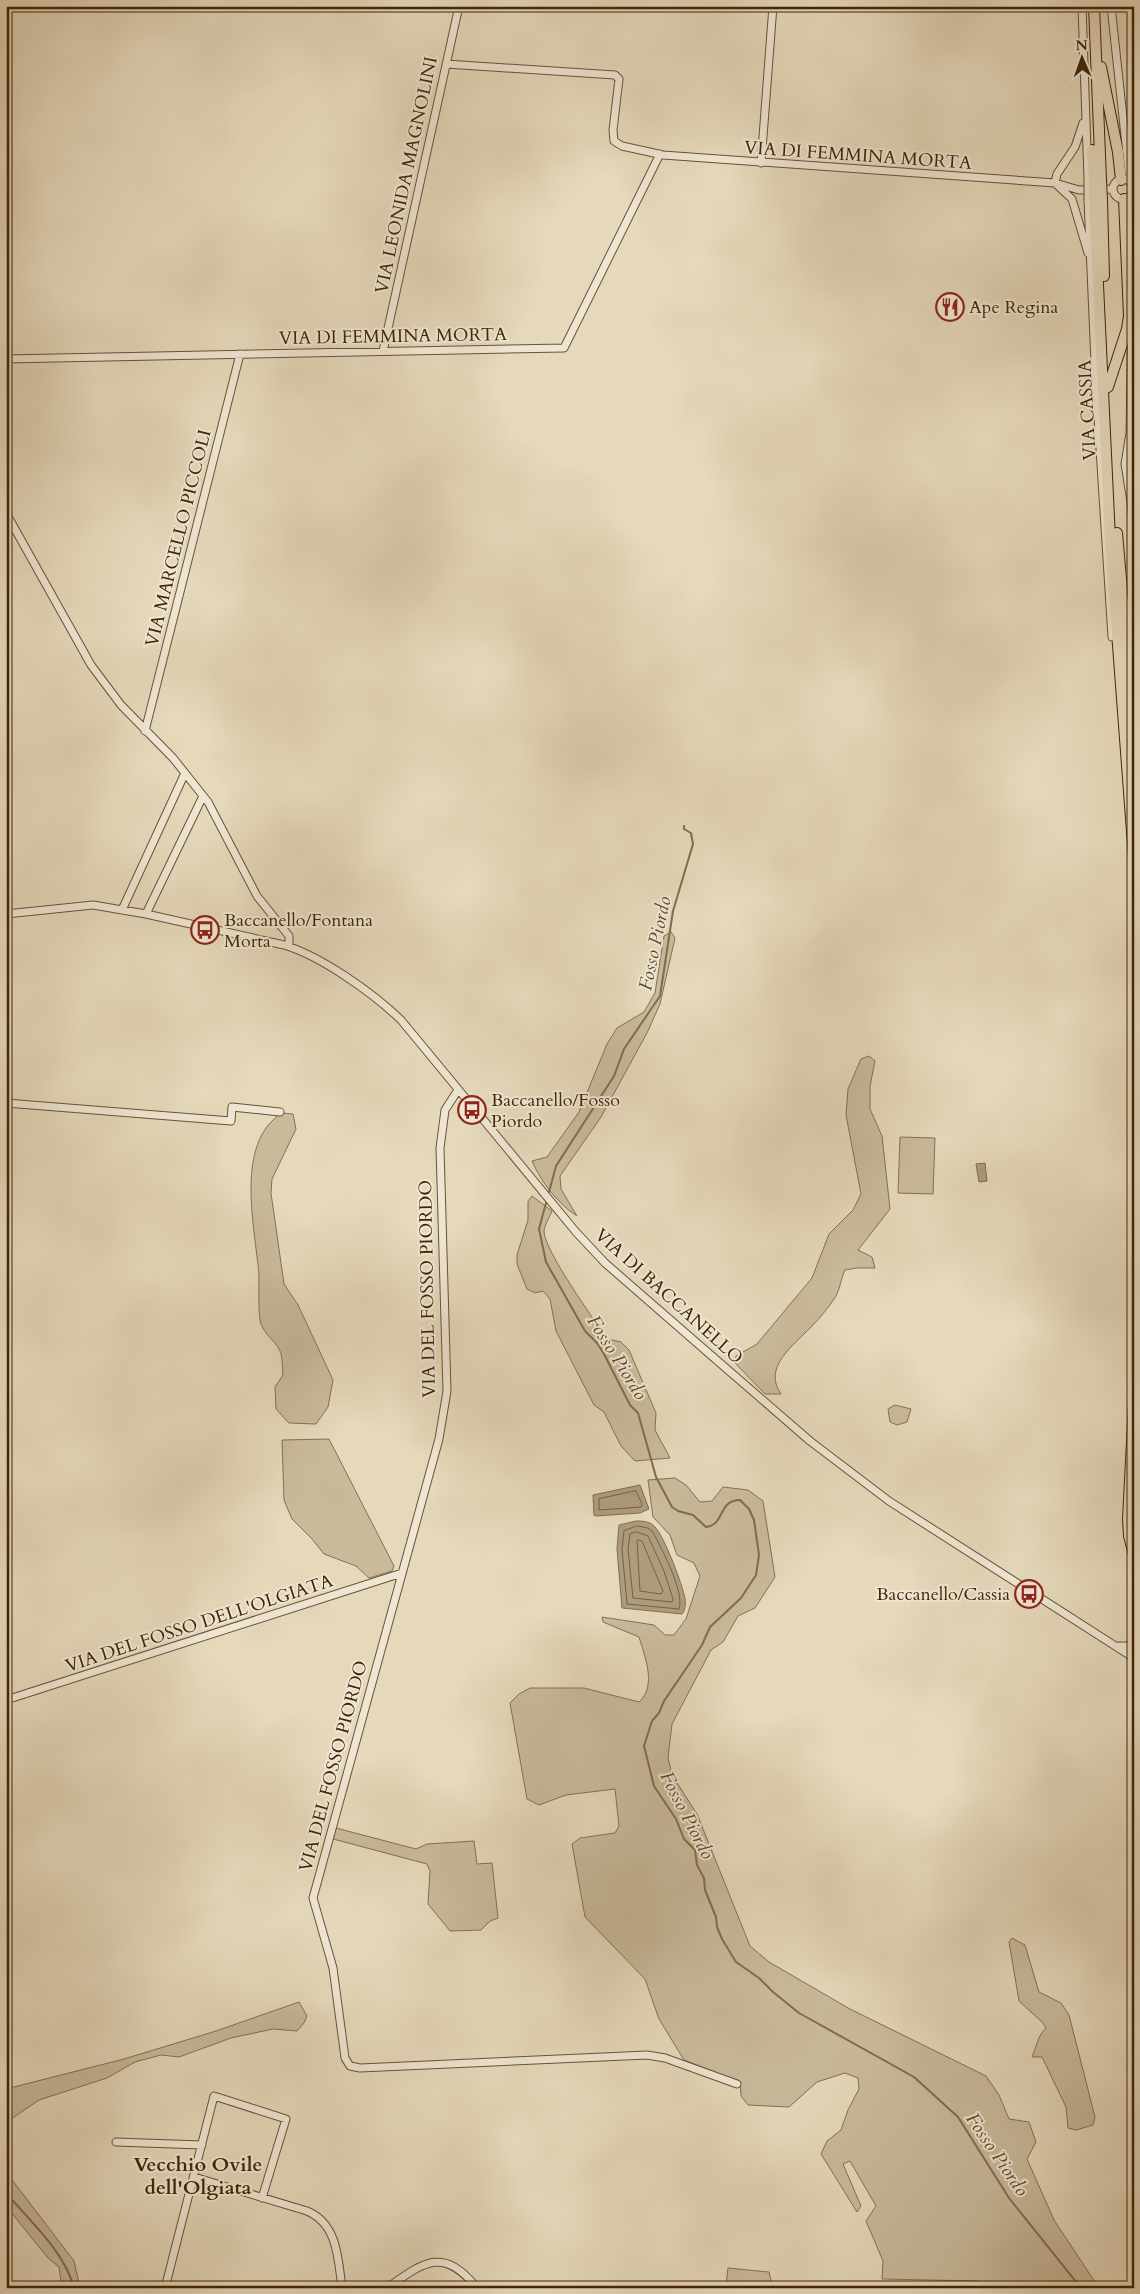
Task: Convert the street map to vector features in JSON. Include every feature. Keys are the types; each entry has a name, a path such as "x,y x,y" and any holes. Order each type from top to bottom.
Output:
{"highway":[{"name":"VIA CASSIA","path":"1087,6 1110,530 1129,731 1130,811 1134,858"},
{"name":"VIA CASSIA","path":"1094,6 1094,179"},
{"path":"1095,43 1099,49 1108,111 1125,181"},
{"path":"1108,387 1127,329 1129,316 1126,199"},
{"name":"VIA CASSIA","path":"1095,200 1117,538 1132,702 1129,731"},
{"path":"1112,637 1118,719 1129,731"},
{"path":"1134,1402 1128,1518 1129,1536 1134,1555"}],"street":[{"name":"VIA LEONIDA MAGNOLINI","path":"383,351 459,6"},
{"path":"761,163 773,6"},
{"path":"1082,6 1085,119 1094,179"},
{"path":"1111,6 1125,181 1133,191 1126,199 1132,345 1130,433 1125,464 1132,502 1134,534"},
{"path":"1115,6 1128,135 1134,162"},
{"name":"VIA DI FEMMINA MORTA","path":"446,64 615,76 619,80 613,130 614,141 619,146 660,154 761,163 1055,183 1079,190 1113,189"},
{"path":"1085,119 1074,147 1058,174 1055,183 1072,199 1092,266"},
{"name":"VIA DI FEMMINA MORTA","path":"6,359 565,347 660,154"},
{"path":"1125,181 1115,183 1113,189 1115,196 1126,199"},
{"path":"1072,199 1079,190"},
{"path":"1095,200 1092,266 1096,386 1112,637"},
{"name":"VIA MARCELLO PICCOLI","path":"145,731 240,354"},
{"path":"1125,464 1134,463"},
{"path":"6,513 91,665 121,705 170,754 203,796 216,816 257,896 289,936 289,946"},
{"path":"122,910 185,773"},
{"path":"146,914 203,796"},
{"name":"VIA DI BACCANELLO","path":"6,914 88,905 122,910 289,946 329,967 392,1011 414,1034 576,1232 605,1263 810,1441 890,1501 1134,1658"},
{"name":"VIA DEL FOSSO PIORDO","path":"458,1090 445,1110 440,1148 446,1405 439,1439 313,1898 333,1968 344,2054 347,2064 360,2068 648,2055 665,2058 737,2084"},
{"path":"6,1103 231,1121 232,1108 280,1112"},
{"name":"VIA DEL FOSSO DELL'OLGIATA","path":"6,1700 402,1574"},
{"name":"VIA DI BACCANELLO","path":"1116,1645 1134,1646"},
{"path":"165,2288 214,2096 286,2118 262,2198"},
{"path":"116,2142 202,2145"},
{"path":"194,2177 313,2214 327,2225 333,2239 342,2288"},
{"path":"387,2288 419,2266 437,2262 460,2269 478,2288"}],"shaded area":[{"path":"671,932 675,938 660,1004 647,1033 601,1117 560,1176 561,1189 577,1216 551,1192 540,1177 532,1161 547,1157 579,1112 607,1044 617,1028 644,1012 655,993 664,936"},
{"path":"869,1056 875,1061 870,1086 870,1109 882,1136 890,1209 858,1250 872,1257 875,1268 845,1270 837,1293 830,1304 814,1324 789,1349 778,1366 775,1375 776,1384 781,1394 765,1394 735,1363 736,1356 757,1344 812,1278 829,1234 853,1210 861,1194 846,1115 848,1089 861,1059"},
{"path":"282,1113 293,1114 296,1129 272,1179 271,1193 284,1284 298,1305 333,1380 328,1407 316,1424 289,1423 276,1409 275,1387 283,1375 281,1355 277,1346 263,1328 259,1314 259,1275 251,1187 253,1165 258,1144 267,1127"},
{"path":"900,1137 935,1138 933,1194 898,1193"},
{"path":"532,1196 552,1211 544,1232 553,1255 571,1286 607,1339 621,1342 629,1350 656,1413 655,1430 670,1458 635,1461 621,1446 604,1412 594,1405 556,1331 550,1299 543,1291 535,1293 527,1289 517,1264 517,1255 528,1220 528,1201"},
{"path":"895,1405 911,1409 907,1422 897,1425 890,1422 888,1409"},
{"path":"329,1439 394,1566 392,1571 369,1578 356,1566 324,1554 292,1519 284,1500 282,1440"},
{"path":"675,1478 686,1485 700,1502 712,1501 723,1487 748,1490 763,1501 775,1577 755,1608 738,1616 723,1642 711,1650 672,1724 668,1758 672,1775 697,1814 750,1946 769,1962 850,2009 986,2076 999,2095 1009,2119 1029,2122 1036,2142 1027,2159 1054,2220 1099,2288 986,2288 977,2281 882,2279 883,2261 866,2221 876,2206 850,2161 843,2164 861,2206 857,2212 821,2154 827,2141 841,2130 848,2110 859,2089 858,2078 845,2073 817,2082 789,2107 748,2105 741,2096 740,2082 684,2060 659,2019 645,1979 585,1917 572,1844 580,1838 615,1833 619,1826 615,1789 566,1795 539,1805 527,1799 510,1703 519,1694 530,1688 584,1688 639,1702 647,1688 648,1671 639,1637 603,1622 602,1617 654,1625 665,1635 674,1635 686,1619 700,1576 694,1563 677,1555 670,1535 653,1517 648,1480"},
{"path":"336,1828 416,1849 427,1844 474,1841 477,1864 492,1863 498,1918 490,1921 481,1930 450,1931 428,1904 430,1871 427,1864 333,1839"},
{"path":"1012,1938 1025,1945 1039,1992 1061,2003 1069,2015 1095,2117 1093,2125 1076,2130 1068,2128 1066,2107 1042,2057 1032,2057 1039,2038 1046,2028 1019,2001 1009,1942"},
{"path":"299,2002 307,2016 297,2031 273,2029 231,2038 179,2057 161,2055 135,2062 107,2078 39,2100 11,2119 6,2118 6,2089 124,2059 216,2031"},
{"path":"6,2172 74,2261 80,2288 62,2288 59,2267 48,2258 6,2206"},
{"path":"728,2268 769,2272 773,2288 742,2283 726,2285"}],"water":[{"path":"985,1163 987,1181 979,1182 976,1164"},
{"path":"640,1485 649,1509 640,1513 594,1515 593,1495"},
{"path":"636,1521 652,1524 663,1539 684,1592 685,1605 682,1614 622,1608 617,1549 619,1525"}],"waterway":[{"name":"Fosso Piordo","path":"549,1192 556,1166 614,1076 624,1049 660,996 673,911 693,844 691,833 684,829 684,826"},
{"name":"Fosso Piordo","path":"546,1203 539,1229 546,1262 585,1331 597,1343 604,1354 630,1405 638,1413 656,1477 672,1507 678,1511 693,1515 706,1527 716,1522 728,1504 740,1500 749,1509 754,1520 759,1555 756,1575 741,1598 710,1627 702,1645 652,1721 644,1746 654,1786 676,1819 684,1839 695,1850 697,1865 704,1878 705,1890 716,1917 717,1927 722,1939 736,1962 759,1978 799,2013 914,2077 958,2117 1009,2198 1081,2288"},
{"path":"6,2193 45,2237 63,2261 74,2288"}],"place":[{"name":"Ape Regina","path":"950,307"},
{"name":"Baccanello/Fontana Morta","path":"205,930"},
{"name":"Baccanello/Fosso Piordo","path":"472,1110"},
{"name":"Baccanello/Cassia","path":"1029,1594"}],"district":[{"name":"Vecchio Ovile dell'Olgiata","path":"198,2176"}]}
